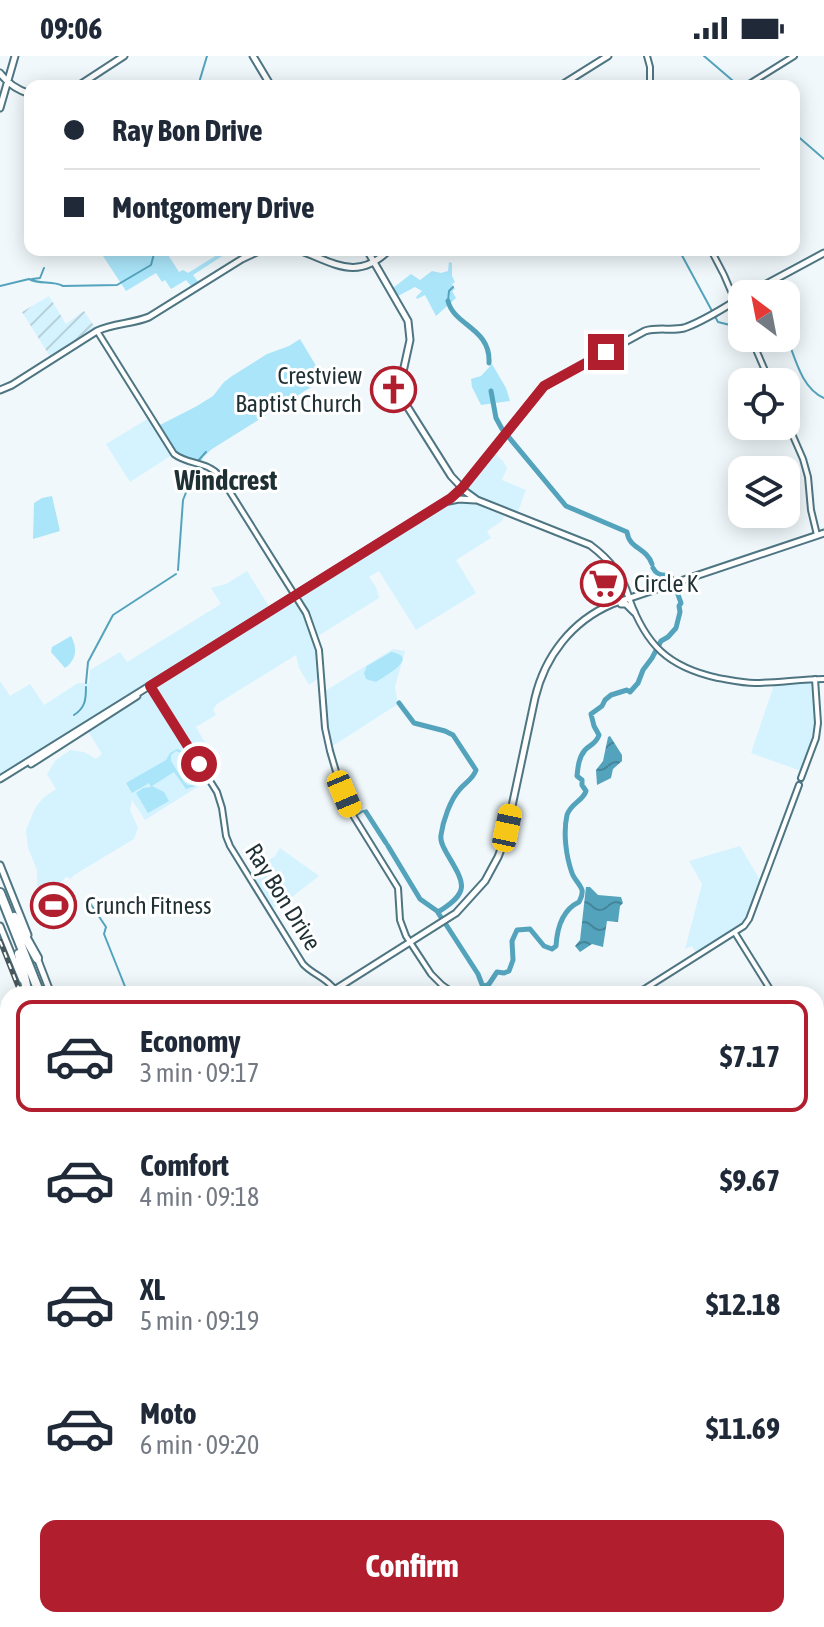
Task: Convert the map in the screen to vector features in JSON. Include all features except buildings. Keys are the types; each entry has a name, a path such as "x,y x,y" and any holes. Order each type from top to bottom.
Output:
{"highway":[{"path":"0,891 37,958"},
{"path":"0,891 35,986"},
{"path":"0,907 34,986"},
{"path":"19,954 26,986"}],"main road":[{"path":"0,108 15,56"},
{"path":"87,80 124,56"},
{"path":"253,56 267,80"},
{"path":"570,80 608,56"},
{"path":"0,73 7,82 24,92"},
{"path":"774,280 824,253"},
{"path":"0,390 91,335 149,317 248,256"},
{"path":"312,256 334,265 350,267 371,261 405,313 410,345 401,385 404,400 456,482 477,500 584,542 604,556 633,592 646,593"},
{"path":"0,780 444,502 462,488 541,389 553,381 641,333 653,328 683,328 728,305"},
{"path":"456,482 468,480"},
{"path":"468,480 468,494"},
{"path":"455,494 456,482"},
{"path":"444,502 477,500"},
{"path":"341,986 439,925 485,881 502,848 537,690 549,661 574,629 612,604 820,534"},
{"path":"621,578 629,598"},
{"path":"612,604 623,595 625,585"},
{"path":"634,612 636,601 646,593"},
{"path":"612,604 624,603 634,612"},
{"path":"0,780 33,763 150,686"},
{"path":"101,720 110,710"},
{"path":"33,763 42,753"},
{"path":"0,865 48,986"},
{"path":"0,926 25,986"}],"street":[{"path":"647,56 650,80"},
{"path":"756,80 794,56"},
{"path":"714,256 728,286"},
{"path":"99,334 172,451 181,459 209,466 218,473 306,613 319,650 324,720 333,765 350,809 398,888 401,924 431,974 443,986"},
{"path":"795,440 809,481 811,510 820,534"},
{"path":"629,598 641,627 655,646 688,669 751,683 824,679"},
{"path":"801,778 816,738 815,679"},
{"name":"Ray Bon Drive","path":"150,686 217,792 226,836 237,859 303,964 332,986"},
{"path":"650,986 744,926 799,785"},
{"path":"735,933 768,986"}],"shaded area":[{"path":"103,256 169,256 179,272 183,270 188,273 215,256 222,256 193,275 199,283 192,287 186,280 171,289 156,273 126,291"},
{"path":"449,262 452,263 455,282 452,284 455,289 452,291 456,298 436,316 425,295 417,299 422,291 415,287 398,296 393,288 411,274 420,280 432,271 448,271"},
{"path":"49,296 66,324 84,311 96,329 51,358 22,312"},
{"path":"300,339 324,379 212,449 201,462 185,458 174,450 158,426 213,396 224,382 267,354"},
{"path":"492,364 510,401 481,405 471,379 481,376"},
{"path":"149,418 172,455 130,482 106,444"},
{"path":"492,451 507,468 502,480 526,490 518,512 469,490 469,482"},
{"path":"52,496 60,531 33,539 34,503"},
{"path":"454,501 471,502 504,516 502,521 487,531 491,538 456,560 476,593 416,630 379,571 369,577 379,598 318,636 299,597"},
{"path":"247,571 270,608 0,777 0,681 10,696 30,684 44,705 78,683 89,683 90,670 120,652 127,662 221,604 211,588 226,584"},
{"path":"295,599 315,642 320,677 309,685 299,668 296,655 217,704 213,710 216,715 196,727 207,746 195,753 156,688"},
{"path":"71,636 75,654 65,668 51,652 52,647"},
{"path":"393,649 405,651 395,687 398,704 331,747 325,714 325,691"},
{"path":"391,652 403,658 398,667 376,682 366,679 364,673 367,666"},
{"path":"813,682 815,728 801,771 751,753 774,685"},
{"path":"151,691 207,781 145,820 132,800 130,810 138,828 134,839 71,879 66,877 55,888 37,896 37,870 28,848 26,830 35,808 56,789 47,774 55,761 70,750 84,752 96,759 102,754 88,731"},
{"path":"177,749 189,758 195,767 199,782 186,789 174,772 152,786 164,792 169,801 148,813 136,793 151,787 149,783 132,793 126,783 166,760 170,753","holes":["176,751 183,754 197,775 193,785 184,782 171,761 171,755"]},
{"path":"740,846 760,880 745,920 741,926 697,954 692,946 685,949 702,884 689,861"},
{"path":"280,848 319,876 271,909 249,874 275,856"}],"water":[{"path":"610,736 622,755 622,761 613,769 611,778 597,785 596,770 603,761"},
{"path":"586,887 598,895 621,897 623,903 618,922 607,921 603,947 592,944 580,952 575,946 580,940"}],"waterway":[{"path":"200,80 207,56"},
{"path":"704,56 732,80"},
{"path":"800,138 824,159"},
{"path":"0,286 29,279 63,286 117,285 151,265 153,256"},
{"path":"682,256 718,322 728,324"},
{"path":"32,279 40,278 44,268"},
{"path":"448,301 449,291 453,287"},
{"path":"448,301 457,316 484,342 489,363"},
{"path":"792,352 804,379 824,398"},
{"path":"491,391 496,418 502,429 566,506 627,532 631,542 646,554 652,564"},
{"path":"197,462 206,452"},
{"path":"178,570 183,500 197,465"},
{"path":"485,986 497,972 509,971 513,960 512,941 517,930 530,929 544,946 552,949 556,946 559,927 565,915 581,898 582,890 568,859 565,829 569,811 586,791 577,776 580,759 599,735 591,714 611,695 627,690 630,692 638,683 661,641 676,628 680,612 681,603 672,578 653,568"},
{"path":"86,683 88,662 113,615 176,574"},
{"path":"74,715 81,710 86,687"},
{"path":"399,703 414,723 453,735 476,770 453,799 443,823 441,842 462,886 456,898 438,912"},
{"path":"357,815 366,812"},
{"path":"366,812 386,843"},
{"path":"388,846 420,899 437,911 442,919"},
{"path":"90,903 106,927 104,934 125,986"},
{"path":"445,923 483,986"}],"railway":[{"path":"0,941 18,986"}],"place":[{"name":"Crestview Baptist Church","path":"393,390"},
{"name":"Circle K","path":"603,584"},
{"name":"Crunch Fitness","path":"54,906"}],"district":[{"name":"Windcrest","path":"226,480"}],"route":[{"path":"199,764 150,686 451,498 544,386 606,352"}]}
